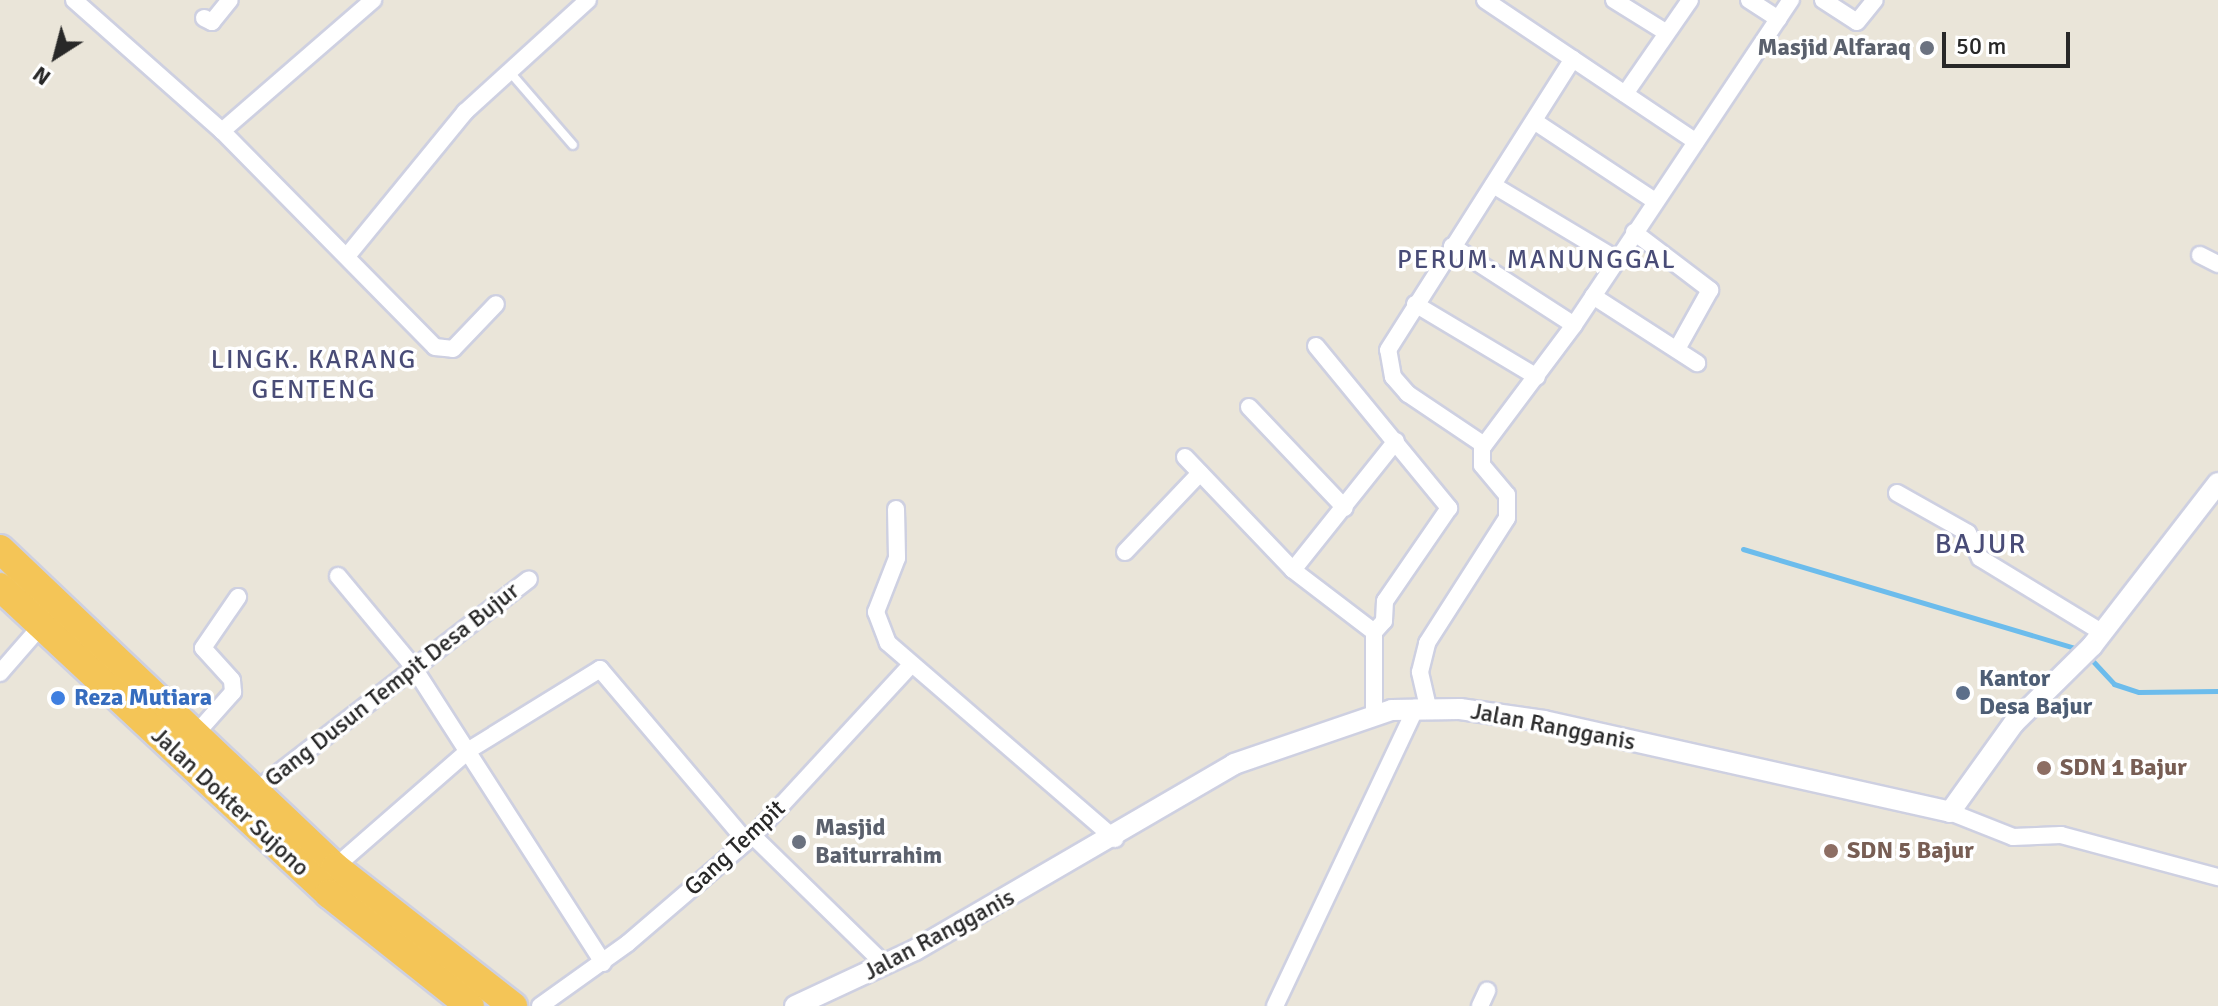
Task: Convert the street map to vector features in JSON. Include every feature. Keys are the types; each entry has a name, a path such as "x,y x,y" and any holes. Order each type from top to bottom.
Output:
{"highway":[{"path":"0,549 160,722 194,736 335,867 513,1006"},
{"name":"Jalan Dokter Sujono","path":"0,587 40,627 160,722 329,894 470,1006"}],"street":[{"path":"74,0 222,131 441,349 453,349 496,304"},
{"path":"204,18 212,22 230,0"},
{"path":"222,131 373,0"},
{"path":"348,255 508,70 588,0"},
{"path":"1485,0 1696,142"},
{"path":"1614,0 1667,33"},
{"path":"1625,94 1690,0"},
{"path":"1749,0 1778,19"},
{"path":"1275,1006 1422,708 1420,672 1427,643 1507,518 1507,495 1482,465 1484,445 1574,325 1791,0"},
{"path":"1823,0 1857,22 1875,0"},
{"path":"1484,445 1393,377 1388,350 1573,59"},
{"path":"1534,121 1655,201"},
{"path":"1493,185 1618,260"},
{"path":"1634,232 1710,290 1677,349"},
{"path":"1452,246 1574,325"},
{"path":"2200,255 2218,264"},
{"path":"1593,296 1697,363"},
{"path":"1415,304 1537,377"},
{"path":"1316,346 1449,508 1385,601 1384,621 1374,632 1374,714"},
{"path":"1249,407 1345,508"},
{"path":"1293,570 1396,441"},
{"path":"1185,457 1293,570 1374,632"},
{"path":"1125,552 1200,473"},
{"path":"2218,483 2097,640 2022,714 1950,812 2013,837 2055,834 2218,877"},
{"path":"1897,493 1968,533 1980,558 2097,640"},
{"path":"896,509 897,558 876,620 909,667 1019,751 1115,839"},
{"path":"338,576 412,665 603,963"},
{"name":"Gang Dusun Tempit Desa Bujur","path":"255,791 412,665 529,579"},
{"path":"194,736 232,694 232,680 203,648 238,597"},
{"path":"0,673 40,627"},
{"name":"Gang Tempit","path":"540,1006 603,963 749,838 909,667"},
{"path":"335,867 469,750 600,669 749,838 885,965"},
{"name":"Jalan Rangganis","path":"795,1006 885,965 1115,839 1234,764 1374,714 1422,708 1544,721 1950,812"}],"lane":[{"path":"508,70 573,145"}],"waterway":[{"path":"1743,549 2079,649"},
{"path":"2090,658 2114,684 2139,692 2218,691"}],"place":[{"name":"Masjid Alfaraq","path":"1927,48"},
{"name":"Kantor Desa Bajur","path":"1963,693"},
{"name":"Reza Mutiara","path":"58,698"},
{"name":"SDN 1 Bajur","path":"2044,768"},
{"name":"Masjid Baiturrahim","path":"799,842"},
{"name":"SDN 5 Bajur","path":"1831,851"}],"district":[{"name":"PERUM. MANUNGGAL","path":"1537,261"},
{"name":"LINGK. KARANG GENTENG","path":"314,376"},
{"name":"BAJUR","path":"1981,544"}]}
